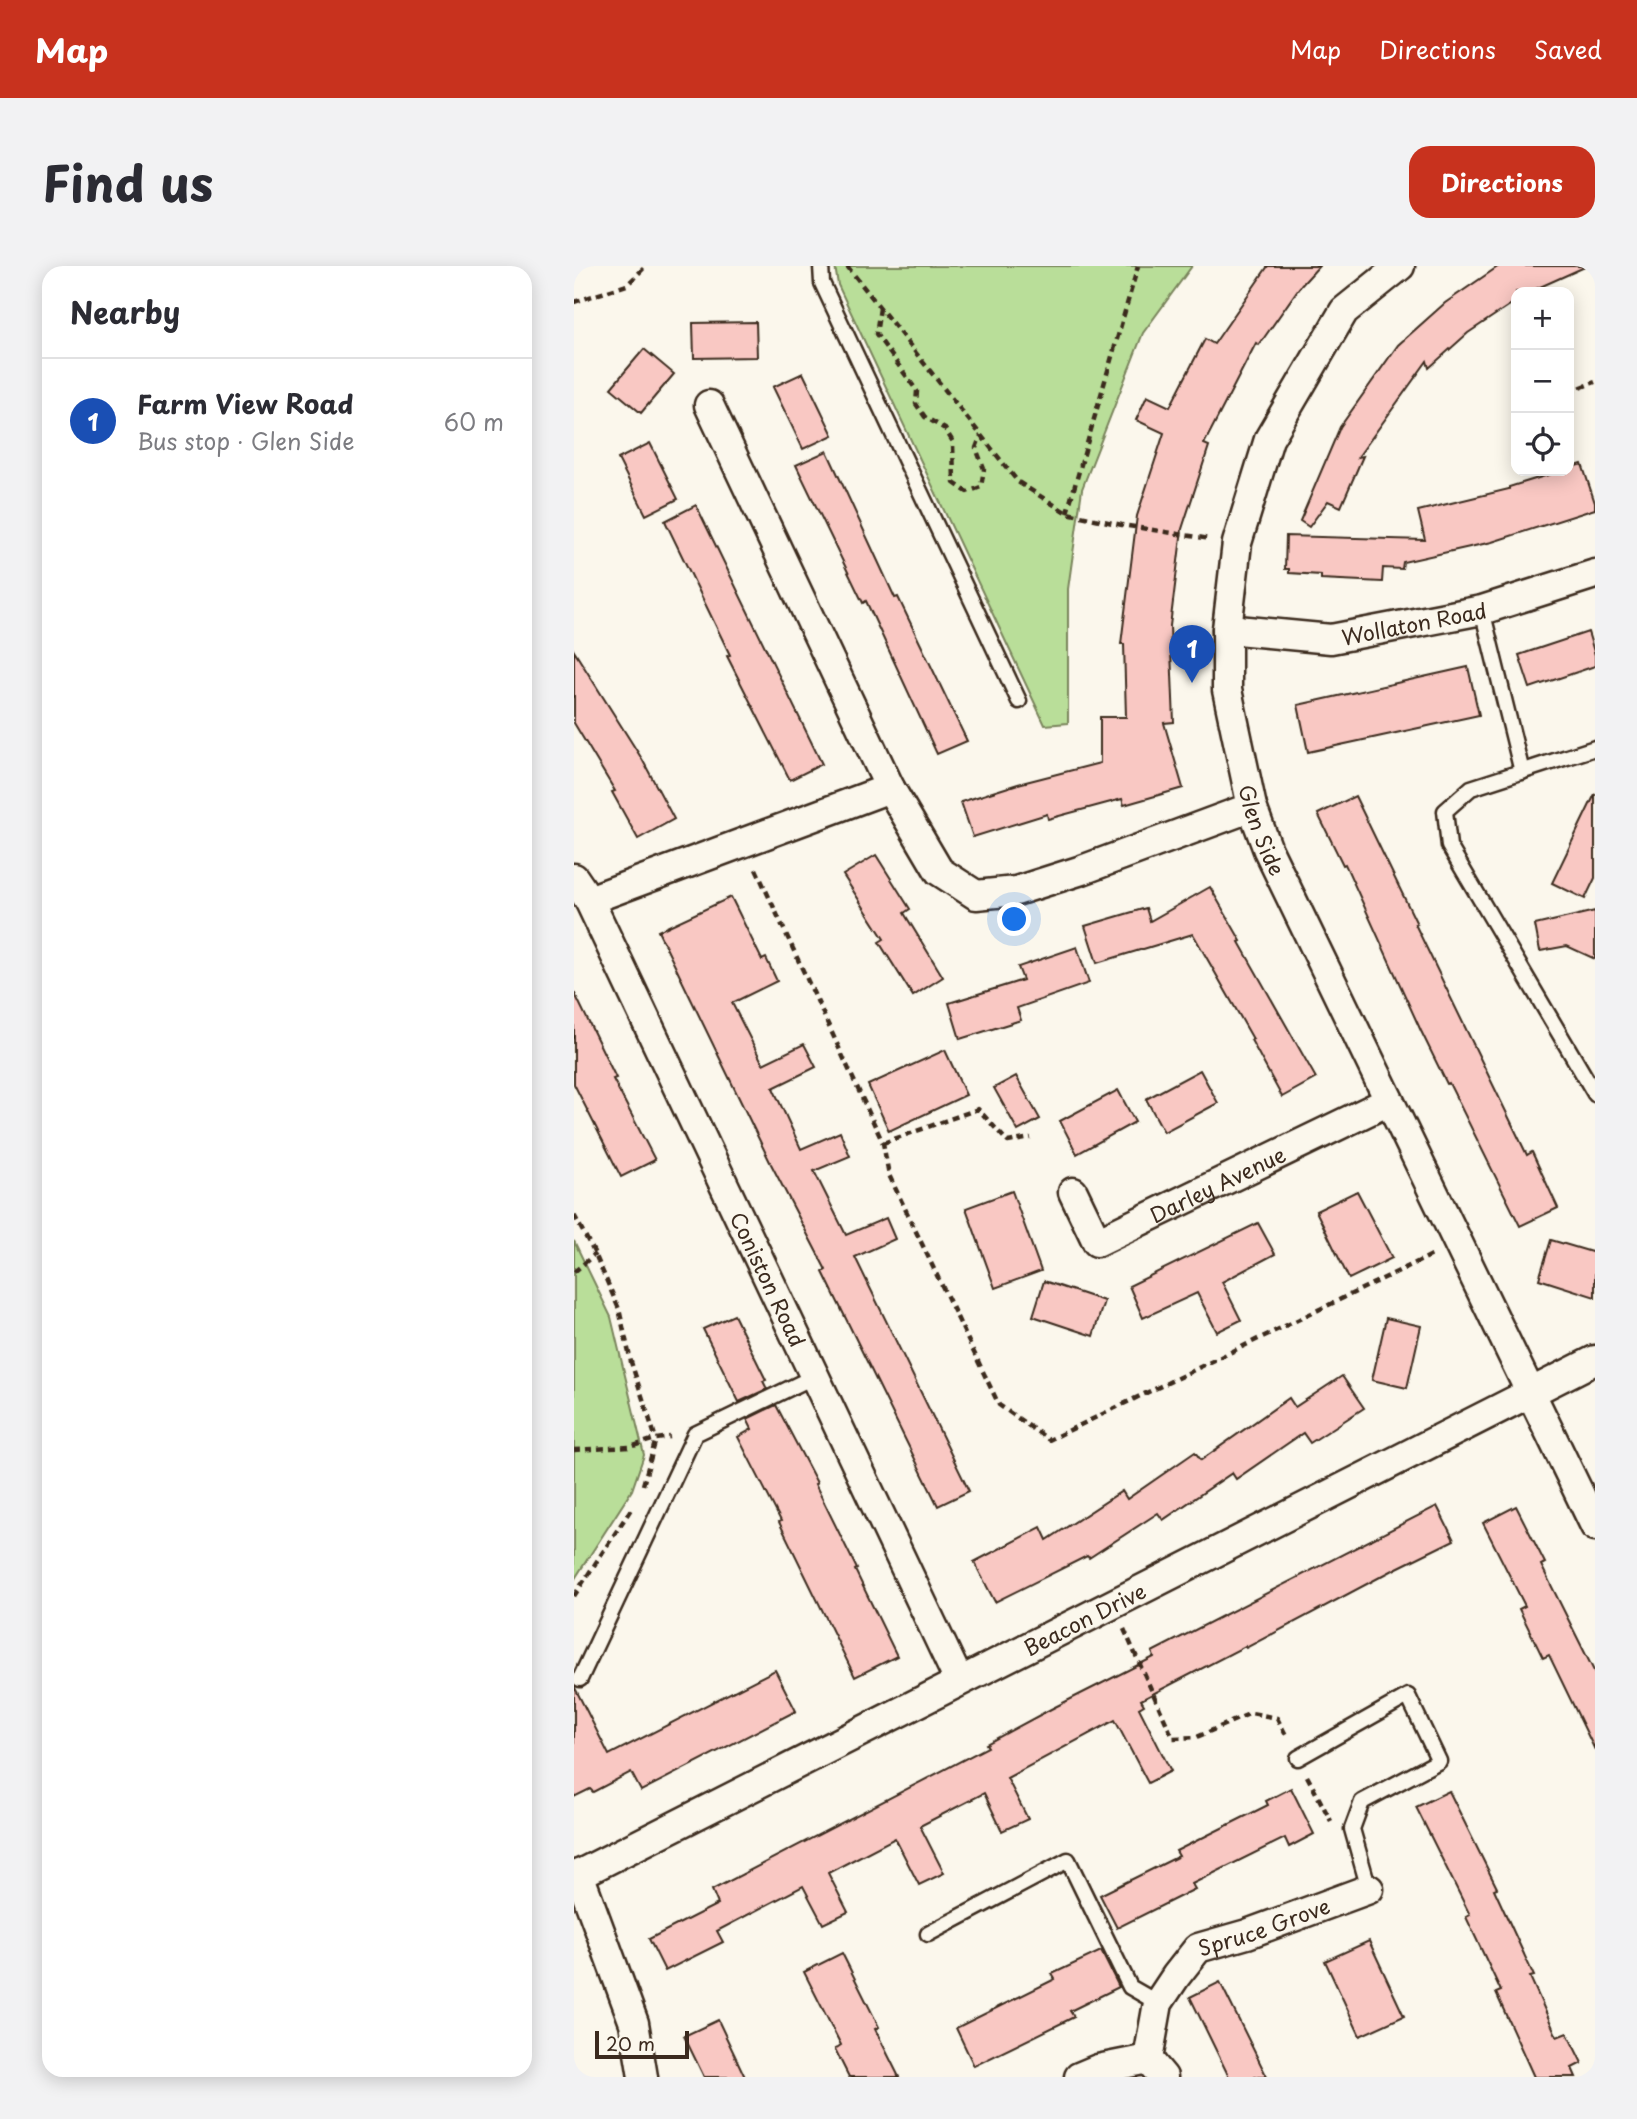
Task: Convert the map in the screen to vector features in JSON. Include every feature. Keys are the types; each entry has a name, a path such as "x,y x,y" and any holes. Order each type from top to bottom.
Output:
{"street":[{"name":"Glen Side","path":"1400,266 1344,311 1269,439 1237,543 1227,629 1227,690 1252,807 1268,850 1595,1527"},
{"path":"709,405 890,788 939,871 976,895 1016,891 1082,870 1252,807"},
{"name":"Wollaton Road","path":"1227,629 1331,639 1482,610 1595,574"},
{"path":"581,889 744,843 890,788"},
{"name":"Coniston Road","path":"581,889 959,1681"},
{"name":"Darley Avenue","path":"1073,1192 1097,1242 1389,1101"},
{"name":"Beacon Drive","path":"576,1876 1595,1360"},
{"path":"576,1876 634,2023 643,2077"},
{"name":"Spruce Grove","path":"1155,2068 1158,2003 1175,1976 1198,1948 1247,1934 1368,1889"},
{"path":"1079,2077 1098,2069 1155,2068"}],"lane":[{"path":"821,266 822,283 1019,701"},
{"path":"1482,610 1522,772"},
{"path":"1595,748 1471,788 1445,811 1449,846 1595,1094"},
{"path":"580,1679 695,1434 815,1376"},
{"path":"1298,1758 1408,1696 1439,1761 1362,1802 1352,1829 1368,1889"},
{"path":"928,1934 1068,1860 1130,1987 1158,2003"}],"path":[{"path":"574,302 627,285 644,267 651,266"},
{"path":"847,266 1018,482 1067,513 1122,525 1237,543"},
{"path":"1067,513 1138,266"},
{"path":"880,308 876,334 917,391 916,404 925,417 946,429 953,443 954,483 967,492 981,487 984,469 976,448 981,434"},
{"path":"1574,390 1595,383"},
{"path":"744,843 883,1143 889,1175 999,1405 1049,1440 1457,1242"},
{"path":"883,1143 978,1109 1008,1142 1031,1138"},
{"path":"574,1215 595,1254 619,1309 631,1362 656,1439 640,1494"},
{"path":"574,1272 595,1254"},
{"path":"574,1450 630,1447 656,1439 695,1434"},
{"path":"574,1596 634,1505"},
{"path":"1114,1603 1173,1738 1197,1737 1251,1713 1277,1718 1334,1828"}],"green space":[{"path":"835,266 1192,266 1143,333 1082,489 1068,589 1068,723 1045,725 838,285"},
{"path":"574,1241 611,1317 644,1455 632,1490 574,1580"}],"building":[{"path":"1268,266 1319,266 1299,288 1259,345 1256,343 1204,444 1209,446 1182,529 1170,626 1174,722 1164,723 1183,788 1124,805 1122,799 1048,819 1047,814 973,837 961,802 1100,763 1100,717 1126,717 1124,644 1121,644 1137,516 1164,433 1136,420 1147,396 1170,407 1205,339 1214,344"},
{"path":"1499,266 1587,266 1540,287 1511,287 1511,304 1468,333 1429,368 1427,361 1358,457 1363,456 1341,507 1328,501 1309,527 1300,521 1340,427 1398,345 1445,303"},
{"path":"756,322 757,357 694,358 693,323"},
{"path":"644,349 674,374 641,413 611,388"},
{"path":"803,373 833,435 803,449 773,387"},
{"path":"650,443 678,499 646,515 618,459"},
{"path":"827,451 895,598 898,597 967,741 937,754 866,601 863,603 796,465"},
{"path":"1582,464 1595,509 1492,542 1403,562 1402,569 1383,568 1382,582 1321,579 1321,575 1289,573 1289,569 1285,569 1286,536 1425,540 1418,511 1509,489 1545,476 1574,476 1574,466"},
{"path":"696,505 822,764 790,780 727,656 730,655 665,521"},
{"path":"1588,632 1595,655 1595,666 1530,688 1519,655"},
{"path":"574,651 642,759 674,819 638,839 612,792 615,791 574,723"},
{"path":"1468,667 1479,715 1308,752 1298,705"},
{"path":"1595,794 1595,878 1585,899 1552,883"},
{"path":"1355,796 1527,1155 1532,1152 1558,1208 1520,1226 1421,1031 1345,864 1343,865 1318,814"},
{"path":"876,855 910,909 904,913 943,977 913,996 879,942 884,939 843,875"},
{"path":"1210,887 1316,1078 1282,1097 1251,1040 1253,1039 1193,934 1097,963 1085,926 1146,908 1150,921"},
{"path":"731,897 762,960 766,958 777,981 732,1003 763,1064 804,1044 816,1067 773,1088 801,1149 840,1132 850,1156 814,1171 846,1235 886,1218 895,1239 855,1257 969,1491 938,1506 823,1272 826,1270 771,1164 658,931"},
{"path":"1595,911 1595,959 1567,946 1540,951 1535,925"},
{"path":"1077,947 1089,983 1017,1008 1021,1020 960,1039 949,1003 1023,980 1018,967"},
{"path":"574,992 616,1078 613,1079 655,1160 621,1177 574,1084"},
{"path":"945,1050 966,1095 889,1131 868,1085"},
{"path":"1200,1070 1218,1103 1164,1132 1146,1099"},
{"path":"1016,1076 1040,1119 1018,1131 994,1088"},
{"path":"1118,1090 1135,1122 1077,1154 1060,1121"},
{"path":"1012,1191 1041,1271 995,1288 966,1208"},
{"path":"1357,1191 1392,1258 1349,1279 1316,1211"},
{"path":"1258,1223 1275,1254 1222,1282 1241,1320 1217,1332 1197,1293 1143,1318 1129,1286"},
{"path":"1551,1240 1595,1253 1595,1297 1539,1279"},
{"path":"1044,1281 1104,1301 1093,1336 1033,1316"},
{"path":"734,1315 766,1380 763,1381 767,1389 739,1402 703,1329"},
{"path":"1386,1318 1421,1326 1407,1388 1372,1380"},
{"path":"1342,1376 1364,1408 1310,1443 1303,1433 1236,1479 1232,1473 1163,1520 1158,1513 1089,1558 1087,1556 995,1602 974,1562 1041,1527 1047,1540 1122,1491 1127,1499 1195,1452 1201,1460 1289,1398 1295,1407"},
{"path":"776,1405 817,1483 815,1484 897,1656 855,1677 738,1437 752,1429 747,1419"},
{"path":"1437,1506 1454,1540 1141,1700 1144,1705 1139,1708 1171,1771 1148,1783 1115,1720 1007,1778 1028,1819 1002,1831 984,1793 920,1826 944,1873 919,1885 895,1838 828,1873 848,1912 823,1924 803,1886 717,1931 723,1942 665,1971 649,1939 718,1904 712,1890 988,1747 986,1744 1154,1657 1152,1652"},
{"path":"1516,1506 1545,1563 1541,1565 1595,1673 1595,1750 1549,1655 1543,1658 1519,1609 1525,1606 1483,1523"},
{"path":"775,1670 796,1711 641,1791 631,1772 593,1792 590,1789 574,1797 574,1686 609,1755"},
{"path":"1291,1788 1314,1834 1289,1847 1285,1838 1192,1884 1195,1889 1117,1928 1100,1895 1179,1856 1176,1851 1268,1805 1266,1801"},
{"path":"1449,1791 1497,1888 1494,1889 1534,1976 1530,1977 1557,2037 1567,2033 1582,2063 1572,2068 1576,2077 1534,2077 1496,1993 1501,1991 1466,1917 1470,1915 1416,1807"},
{"path":"1369,1941 1404,2016 1360,2036 1325,1961"},
{"path":"1101,1951 1119,1987 1070,2011 1074,2017 974,2066 956,2028 1055,1979 1052,1974"},
{"path":"842,1953 879,2027 875,2029 899,2077 849,2077 835,2049 841,2045 804,1972"},
{"path":"1220,1982 1267,2077 1229,2077 1190,1997"},
{"path":"718,2020 745,2077 704,2077 684,2036"}],"place":[{"name":"Farm View Road","path":"1192,683"}]}
